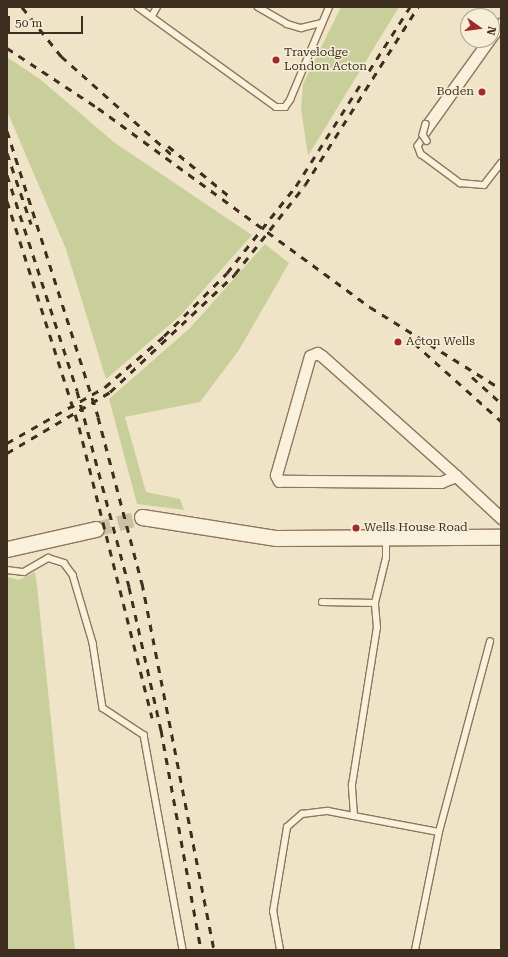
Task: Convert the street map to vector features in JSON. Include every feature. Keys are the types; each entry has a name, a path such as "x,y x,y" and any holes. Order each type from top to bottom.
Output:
{"street":[{"path":"456,476 441,482 278,481 276,475 310,356 317,353 322,356 456,476 501,518"},
{"path":"142,517 276,538 501,537"},
{"path":"7,549 96,529"}],"lane":[{"path":"138,7 276,107 285,107 290,100 329,7"},
{"path":"152,16 157,7"},
{"path":"258,7 301,28 321,23"},
{"path":"481,48 426,124 418,146 422,154 460,183 484,185 501,163"},
{"path":"423,135 487,48"},
{"path":"423,135 427,141"},
{"path":"354,816 352,785 377,628 375,603 386,558 386,538"},
{"path":"7,570 24,572 48,558 64,563 73,575 93,642 103,708 144,735 183,950"},
{"path":"322,602 375,603"},
{"path":"415,950 439,832 490,642"},
{"path":"280,950 273,912 287,828 302,814 328,811 439,832"}],"green space":[{"path":"341,7 399,7 308,156 301,109 303,84"},
{"path":"7,57 41,80 115,143 252,235 181,315 106,379 66,249 7,111"},
{"path":"265,244 289,263 239,350 200,402 125,417 146,492 180,499 184,510 137,504 109,399 190,328"},
{"path":"35,572 75,950 7,950 7,577 19,580"}],"tunnel":[{"path":"96,529 142,517"}],"railway":[{"path":"22,7 61,56 172,155"},
{"path":"369,71 410,7"},
{"path":"7,453 110,392 235,274 305,185 418,7"},
{"path":"7,48 98,108 370,307 501,389"},
{"path":"7,443 105,387 164,336 227,273 296,186 360,85"},
{"path":"7,131 98,417 142,583 214,950"},
{"path":"168,146 230,197"},
{"path":"7,153 31,224"},
{"path":"7,175 77,391 129,587 161,730 201,950"},
{"path":"7,201 79,427 152,718"},
{"path":"414,343 501,421"},
{"path":"472,377 501,403"}],"place":[{"name":"Travelodge London Acton","path":"276,60"},
{"name":"Boden","path":"482,92"},
{"name":"Acton Wells","path":"398,342"},
{"name":"Wells House Road","path":"356,528"}]}
